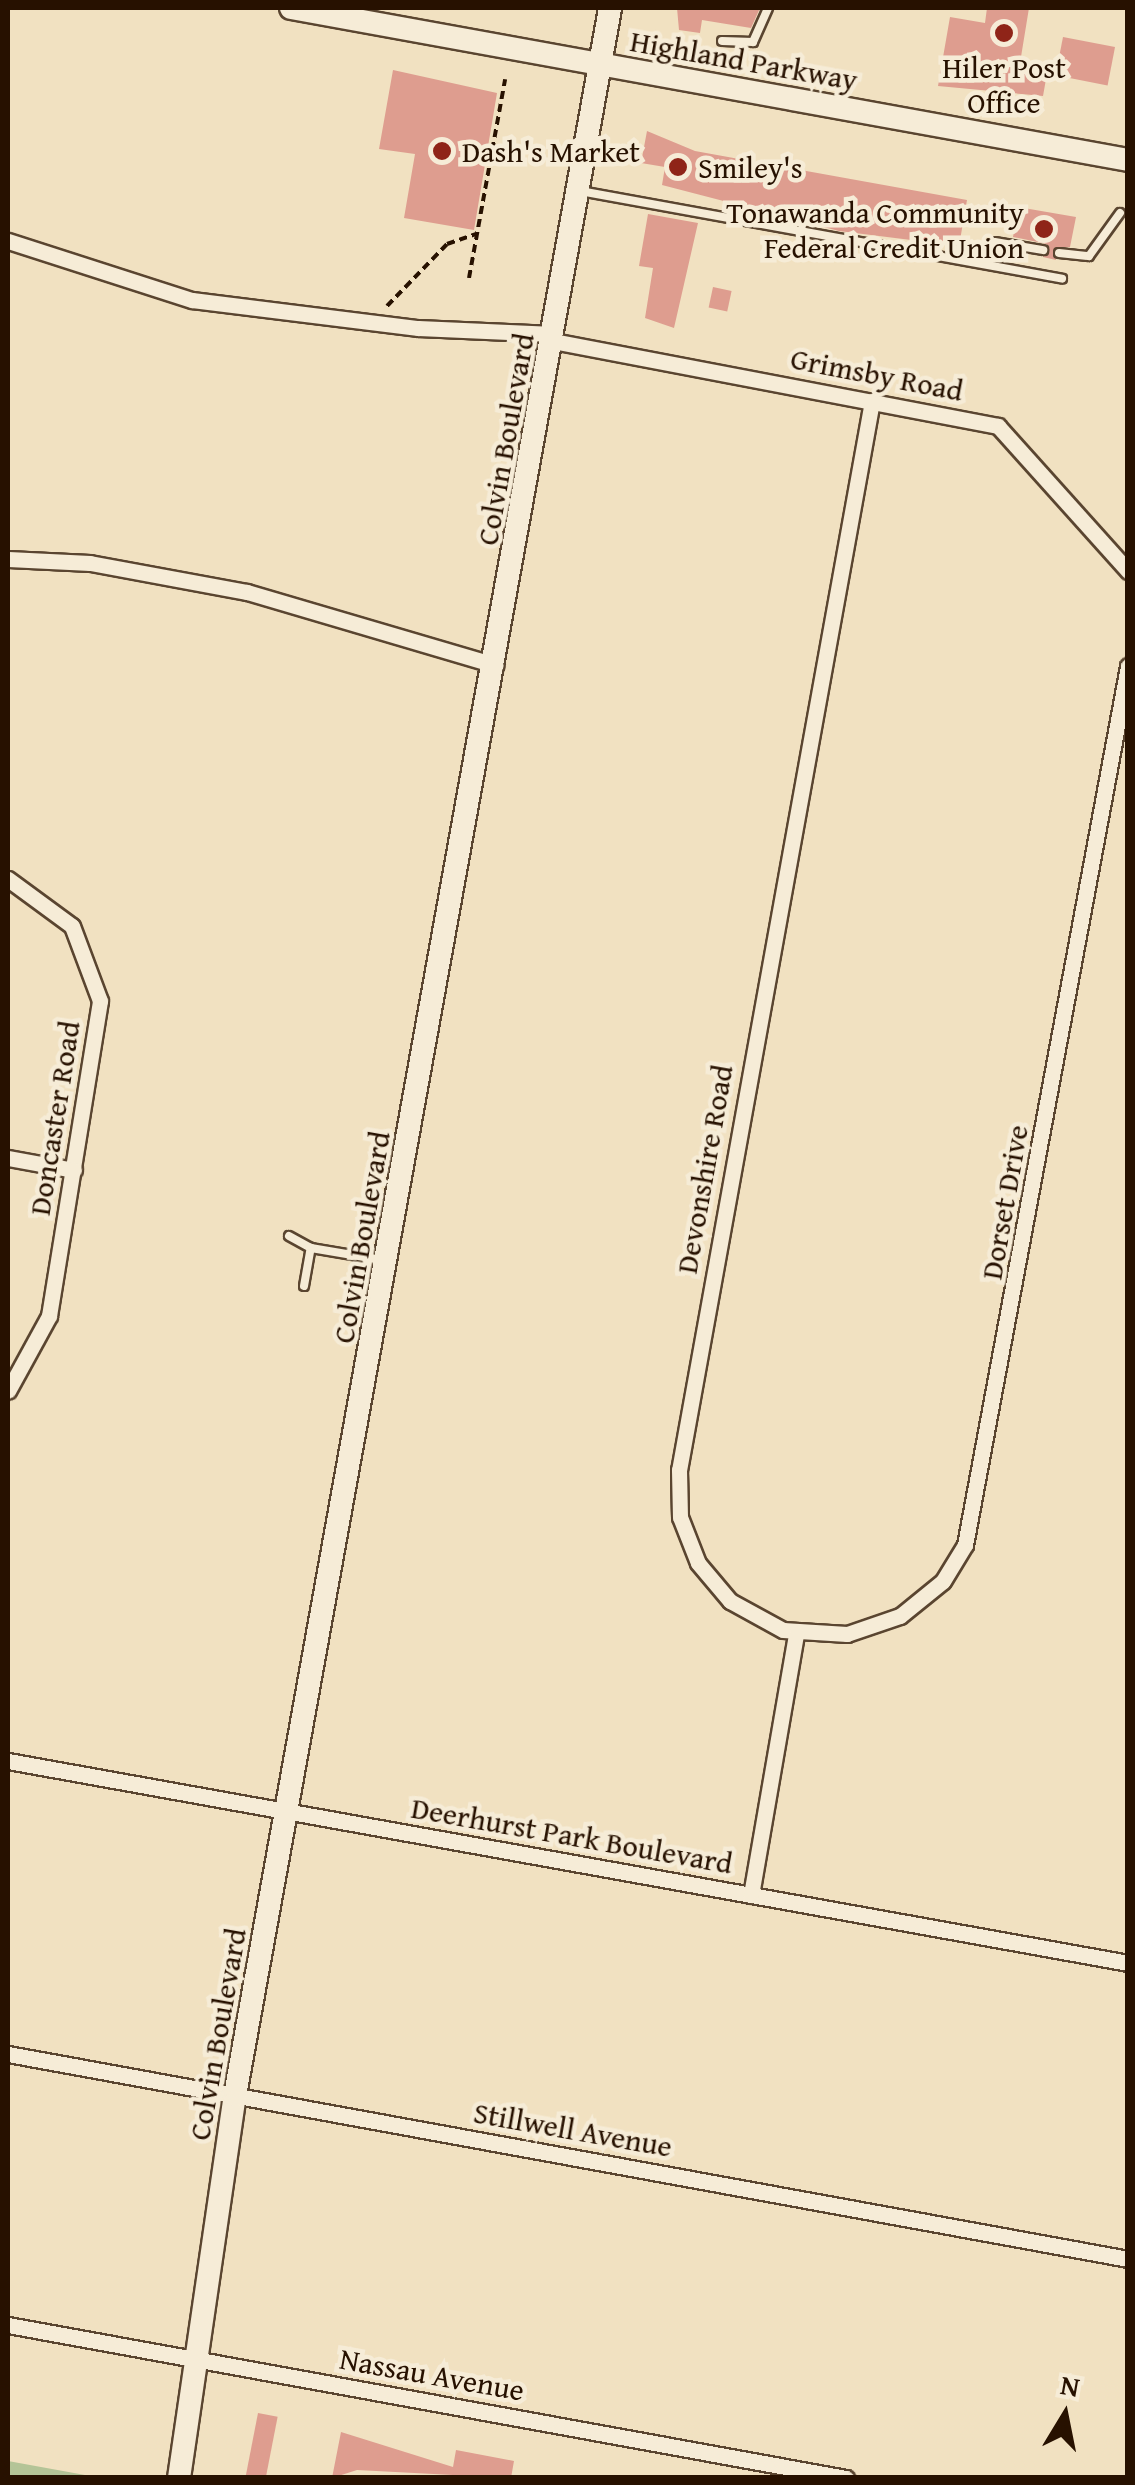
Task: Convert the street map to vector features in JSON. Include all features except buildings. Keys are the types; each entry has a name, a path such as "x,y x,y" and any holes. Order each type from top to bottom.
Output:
{"street":[{"name":"Highland Parkway","path":"291,8 1128,160"},
{"name":"Colvin Boulevard","path":"179,2478 235,2096 495,666 610,8"},
{"name":"Grimsby Road","path":"8,241 192,300 418,328 553,337 1010,433 1128,571"},
{"name":"Devonshire Road","path":"796,1634 730,1601 698,1563 680,1517 679,1470 872,401"},
{"path":"8,559 90,562 246,592 495,666"},
{"name":"Dorset Drive","path":"796,1634 847,1634 900,1616 943,1581 974,1518 1128,666"},
{"name":"Doncaster Road","path":"8,879 72,926 96,982 98,1032 45,1330 8,1392"},
{"path":"8,1158 74,1170"},
{"path":"751,1895 796,1634"},
{"name":"Deerhurst Park Boulevard","path":"8,1761 1128,1963"},
{"name":"Stillwell Avenue","path":"8,2054 1128,2259"},
{"name":"Nassau Avenue","path":"8,2324 846,2478"}],"lane":[{"path":"722,40 753,42 768,8"},
{"path":"580,191 1062,279"},
{"path":"1059,253 1095,252 1120,213"},
{"path":"995,242 1043,250"},
{"path":"289,1236 311,1248 388,1261"},
{"path":"304,1286 311,1248"}],"path":[{"path":"470,278 504,78"},
{"path":"384,309 447,244 477,234"}],"green space":[{"path":"8,2461 96,2477 8,2477"}],"place":[{"name":"Hiler Post Office","path":"1004,33"},
{"name":"Dash's Market","path":"442,151"},
{"name":"Smiley's","path":"678,167"},
{"name":"Tonawanda Community Federal Credit Union","path":"1044,229"}]}
